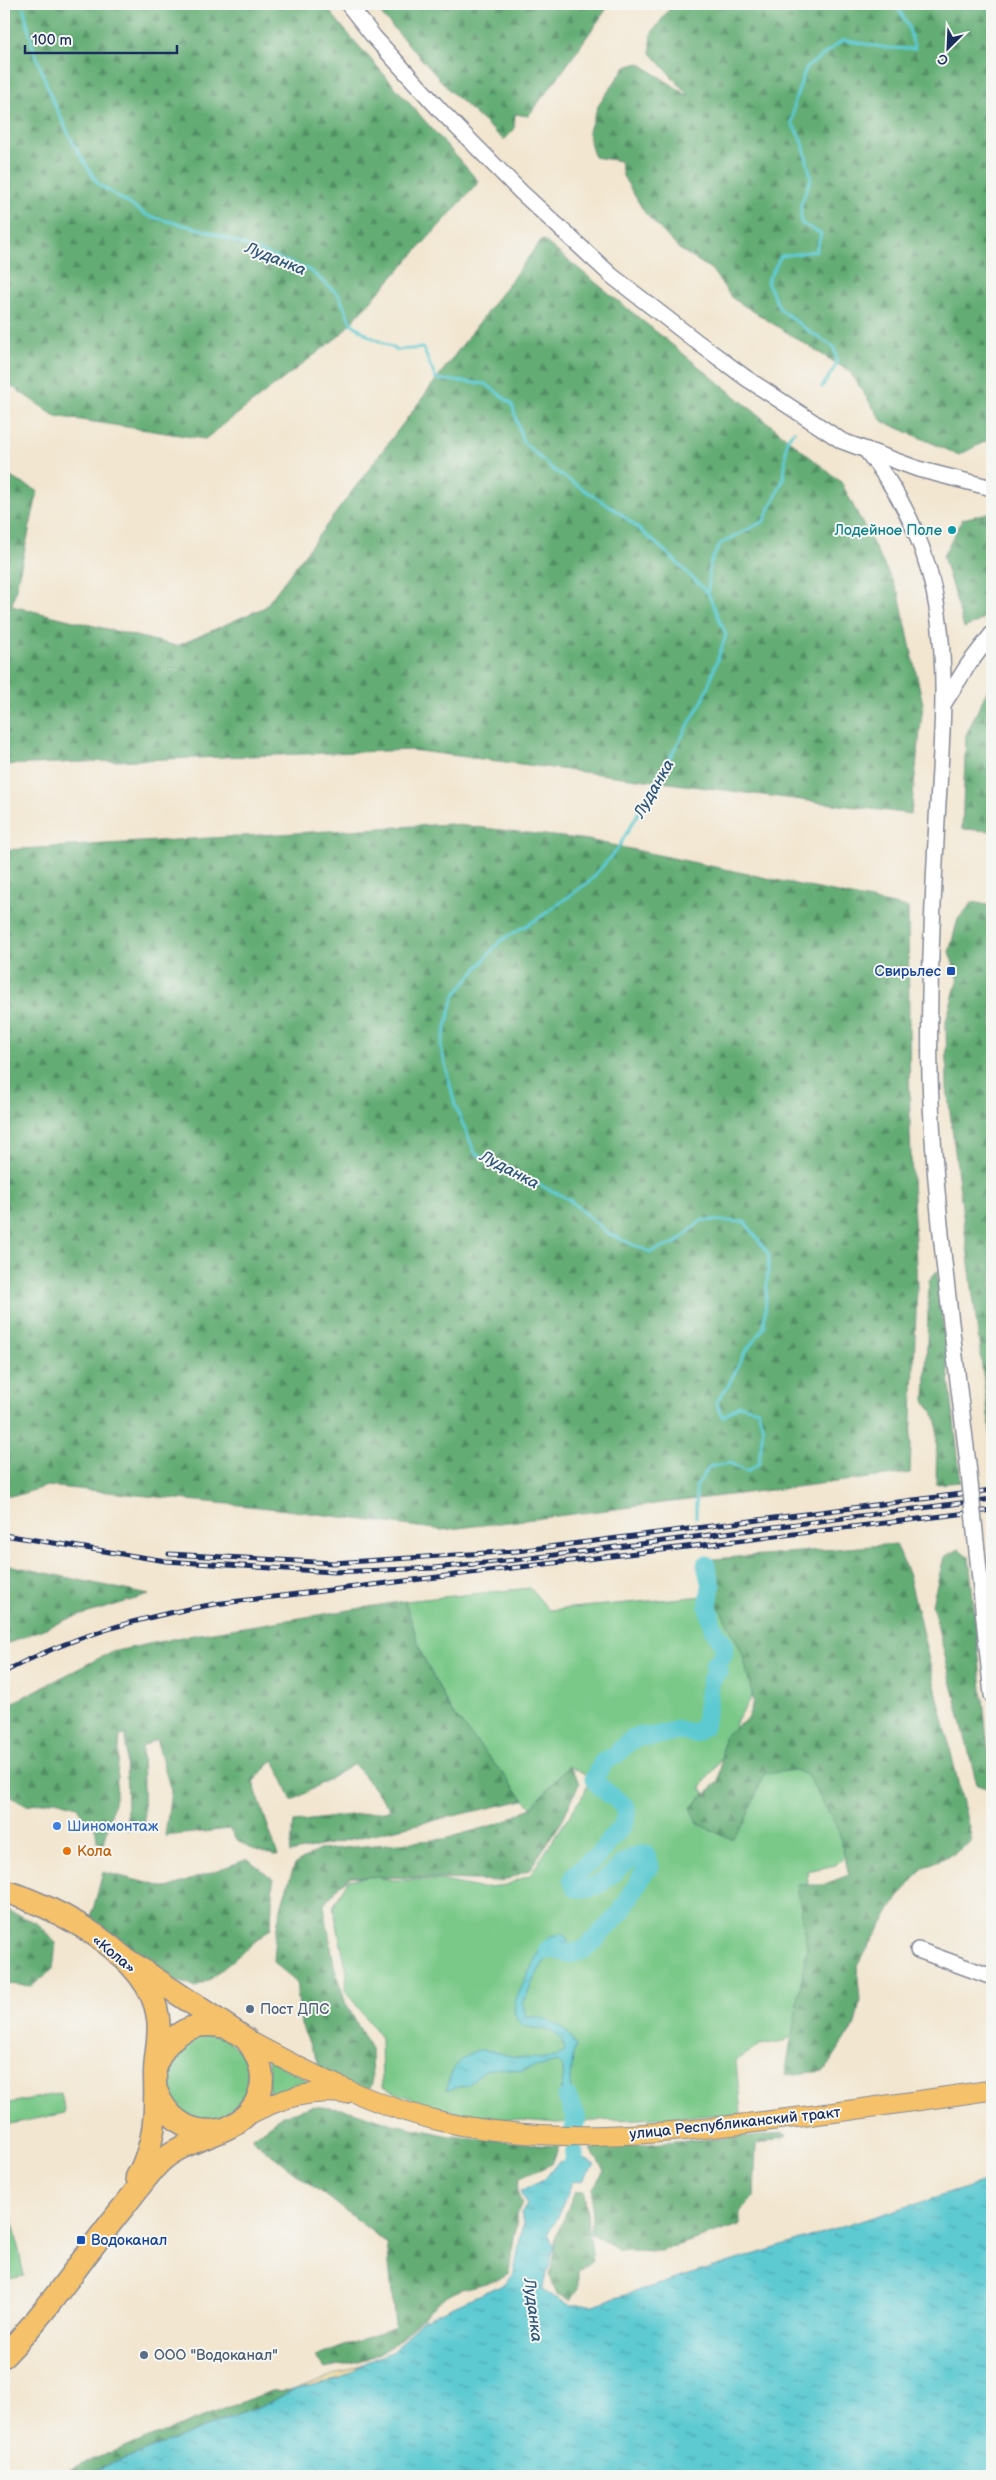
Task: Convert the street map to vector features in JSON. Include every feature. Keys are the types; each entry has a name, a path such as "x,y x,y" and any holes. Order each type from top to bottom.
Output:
{"highway":[{"name":"«Кола»","path":"4,1891 47,1908 122,1956 144,1981 154,2002 158,2017 156,2065"},
{"path":"4,2356 48,2307 113,2220 166,2157 187,2144 237,2123 248,2115 261,2091 260,2063 255,2050 246,2039 122,1956"},
{"path":"113,2220 144,2165 153,2141 156,2065 162,2051 171,2039 183,2030 197,2025 212,2024 227,2027"},
{"path":"156,2090 168,2112 182,2124 200,2131 224,2129"}],"main road":[{"path":"246,2039 316,2076 361,2096"},
{"name":"улица Республиканский тракт","path":"361,2096 420,2115 472,2127 548,2134 598,2135 645,2134 718,2128 992,2090"},
{"path":"248,2115 278,2100 305,2093 330,2092 361,2096"}],"street":[{"path":"348,4 374,37 440,110 521,192 612,276 746,378 842,441 918,470 992,488"},
{"path":"866,450 882,470 907,513 923,552 937,596 943,650 944,703 930,960 930,1076 940,1216 992,1694"},
{"path":"944,703 968,665 992,634"},
{"path":"918,1950 992,1976"}],"green space":[{"path":"4,4 324,4 479,182 339,336 205,439 55,416 4,381"},
{"path":"372,4 610,4 528,116 515,114 514,130 504,140 453,94"},
{"path":"673,4 992,4 992,438 959,455 882,421 850,372 732,298 711,269 679,249 645,213 623,176 620,161 594,157 588,133 598,106 625,67 639,63 690,97 651,53 651,34"},
{"path":"542,239 841,482 899,594 923,704 911,814 411,750 4,765 4,474 38,491 12,606 177,646 265,607"},
{"path":"992,512 992,608 980,621 964,628 943,556 963,519"},
{"path":"992,680 992,831 962,829 966,735"},
{"path":"449,824 588,840 908,908 910,1134 917,1286 910,1473 442,1530 279,1509 47,1486 18,1495 4,1495 4,850"},
{"path":"973,902 992,906 992,1446 947,1088 946,1021 958,978 949,952 958,919"},
{"path":"937,1271 961,1482 936,1484 937,1420 925,1400 929,1280"},
{"path":"896,1544 909,1576 972,1841 953,1854 924,1867 898,1898 857,1966 860,2000 855,2025 824,2071 785,2075 807,1948 797,1885 822,1885 849,1875 838,1829 807,1775 795,1770 764,1774 744,1824 732,1839 698,1824 691,1807 719,1781 724,1736 747,1719 754,1702 742,1652 717,1603 713,1559"},
{"path":"959,1549 969,1557 992,1790 977,1785 932,1604 944,1557"},
{"path":"992,1557 992,1603 988,1559"},
{"path":"4,1564 149,1595 68,1619 4,1645"},
{"path":"530,1588 549,1610 738,1593 759,1673 751,1699 737,1720 730,1747 701,1787 716,1812 765,1758 790,1742 855,1845 836,1865 807,1871 810,1916 805,2029 784,2041 760,2045 736,2061 741,2114 556,2123 473,2116 421,2103 382,2087 381,2038 345,1990 347,1973 333,1907 348,1880 368,1876 394,1880 439,1880 479,1888 506,1885 530,1875 585,1792 589,1777 568,1766 532,1807 524,1800 451,1711 422,1655 405,1601"},
{"path":"405,1601 422,1655 451,1711 524,1800 290,1853 294,1822 391,1810 354,1764 292,1801 274,1759 253,1782 278,1856 244,1845 238,1841 230,1829 165,1836 171,1791 156,1739 142,1747 144,1823 127,1830 126,1735 120,1736 116,1794 104,1844 97,1842 94,1826 90,1820 82,1816 78,1806 55,1800 27,1806 9,1796 4,1799 4,1707 111,1652 182,1637"},
{"path":"568,1766 580,1782 561,1823 529,1870 503,1881 351,1876 339,1886 324,1905 335,1970 346,2004 371,2049 372,2085 366,2092 322,2072 301,2025 296,1981 273,1962 275,1937 280,1913 295,1864 319,1850 444,1839 504,1822 532,1807"},
{"path":"248,1859 273,1879 271,1928 212,1978 195,1987 176,1981 89,1925 103,1872 168,1888"},
{"path":"4,1909 37,1923 56,1943 53,1969 32,1986 4,1984"},
{"path":"206,2035 222,2038 236,2047 245,2061 248,2077 245,2093 236,2107 222,2116 206,2119 190,2116 176,2107 167,2093 164,2077 167,2061 176,2047 190,2038"},
{"path":"268,2059 316,2085 291,2088 269,2095"},
{"path":"61,2093 65,2113 4,2125 4,2104"},
{"path":"313,2106 350,2110 393,2124 451,2136 559,2146 552,2164 520,2178 517,2191 522,2204 518,2211 509,2273 496,2280 462,2289 446,2297 430,2309 401,2339 386,2350 361,2360 325,2368 315,2357 395,2327 387,2243 255,2142 253,2137 282,2116"},
{"path":"783,2133 787,2135 756,2145 754,2197 740,2212 740,2225 660,2251 618,2250 591,2234 593,2188 604,2170 590,2149"},
{"path":"4,2176 24,2276 4,2280"},
{"path":"584,2191 593,2261 578,2271 578,2289 571,2300 557,2294 550,2276 556,2236 575,2192"},
{"path":"293,2390 271,2402 80,2476 50,2476 271,2391"}],"sand":[{"path":"368,2362 340,2379 293,2390"}],"water":[{"path":"562,1934 568,1939 568,1943 561,1941 558,1946 571,1954 548,1958 534,1980 523,2005 526,2016 542,2018 556,2024 567,2033 576,2046 573,2055 570,2093 580,2114 577,2118 571,2115 559,2096 564,2076 562,2066 557,2062 520,2071 501,2068 485,2070 467,2085 447,2090 451,2074 457,2065 472,2052 487,2050 522,2058 535,2058 557,2057 564,2051 562,2040 551,2031 524,2026 517,2020 514,2011 515,2001 541,1947 550,1936"},
{"path":"583,2159 595,2165 587,2173 583,2181 572,2182 563,2207 548,2233 554,2247 543,2291 570,2305 593,2305 992,2180 992,2476 80,2476 271,2402 293,2390 340,2379 366,2362 392,2352 422,2320 505,2283 514,2273 523,2223 521,2213 527,2205 520,2191 544,2180 558,2162"}],"waterway":[{"name":"Луданка","path":"23,4 32,44 52,99 74,145 98,184 148,216 207,231 309,270 339,295 351,323 369,336 397,350 423,348 436,379 486,384 512,404 523,442 555,471 620,513 666,552 708,593 726,635 704,698 618,848 590,881 539,918 500,941 454,996 441,1047 455,1105 475,1153 568,1199 609,1234 650,1252 676,1243 702,1220 745,1222 769,1255 764,1327 744,1354 728,1386 716,1402 723,1417 739,1405 758,1410 763,1429 759,1463 747,1472 730,1463 709,1467 696,1487 696,1517"},
{"path":"822,387 837,364 834,347 807,330 780,309 767,282 781,256 816,251 821,234 801,223 801,204 811,178 803,143 792,123 795,100 806,68 843,40 887,48 915,49 908,26 896,4"},
{"path":"708,592 710,564 720,544 764,521 784,478 787,439 794,431"},
{"name":"Луданка","path":"548,1950 551,1948 571,1954 586,1949 621,1912 643,1874 650,1866 645,1854 626,1862 597,1885 588,1888 576,1888 572,1879 606,1847 625,1820 626,1807 600,1787 594,1779 603,1762 616,1755 627,1743 638,1736 651,1737 678,1730 694,1733 704,1727 711,1680 719,1670 714,1665 723,1656 724,1644 713,1628 708,1607 711,1586 706,1565"},
{"name":"Луданка","path":"567,2097 577,2118 573,2128"},
{"name":"Луданка","path":"562,2180 574,2160 574,2153"}],"railway":[{"path":"169,1554 333,1563 517,1551 992,1490"},
{"path":"4,1535 166,1561 333,1572 434,1568 515,1560 992,1499"},
{"path":"4,1672 55,1648 107,1629 160,1615 215,1604 992,1510"}],"place":[{"name":"Лодейное Поле","path":"952,530"},
{"name":"Свирьлес","path":"951,971"},
{"name":"Шиномонтаж","path":"57,1826"},
{"name":"Кола","path":"67,1851"},
{"name":"Пост ДПС","path":"250,2009"},
{"name":"Водоканал","path":"81,2240"},
{"name":"ООО \"Водоканал\"","path":"144,2355"}]}
